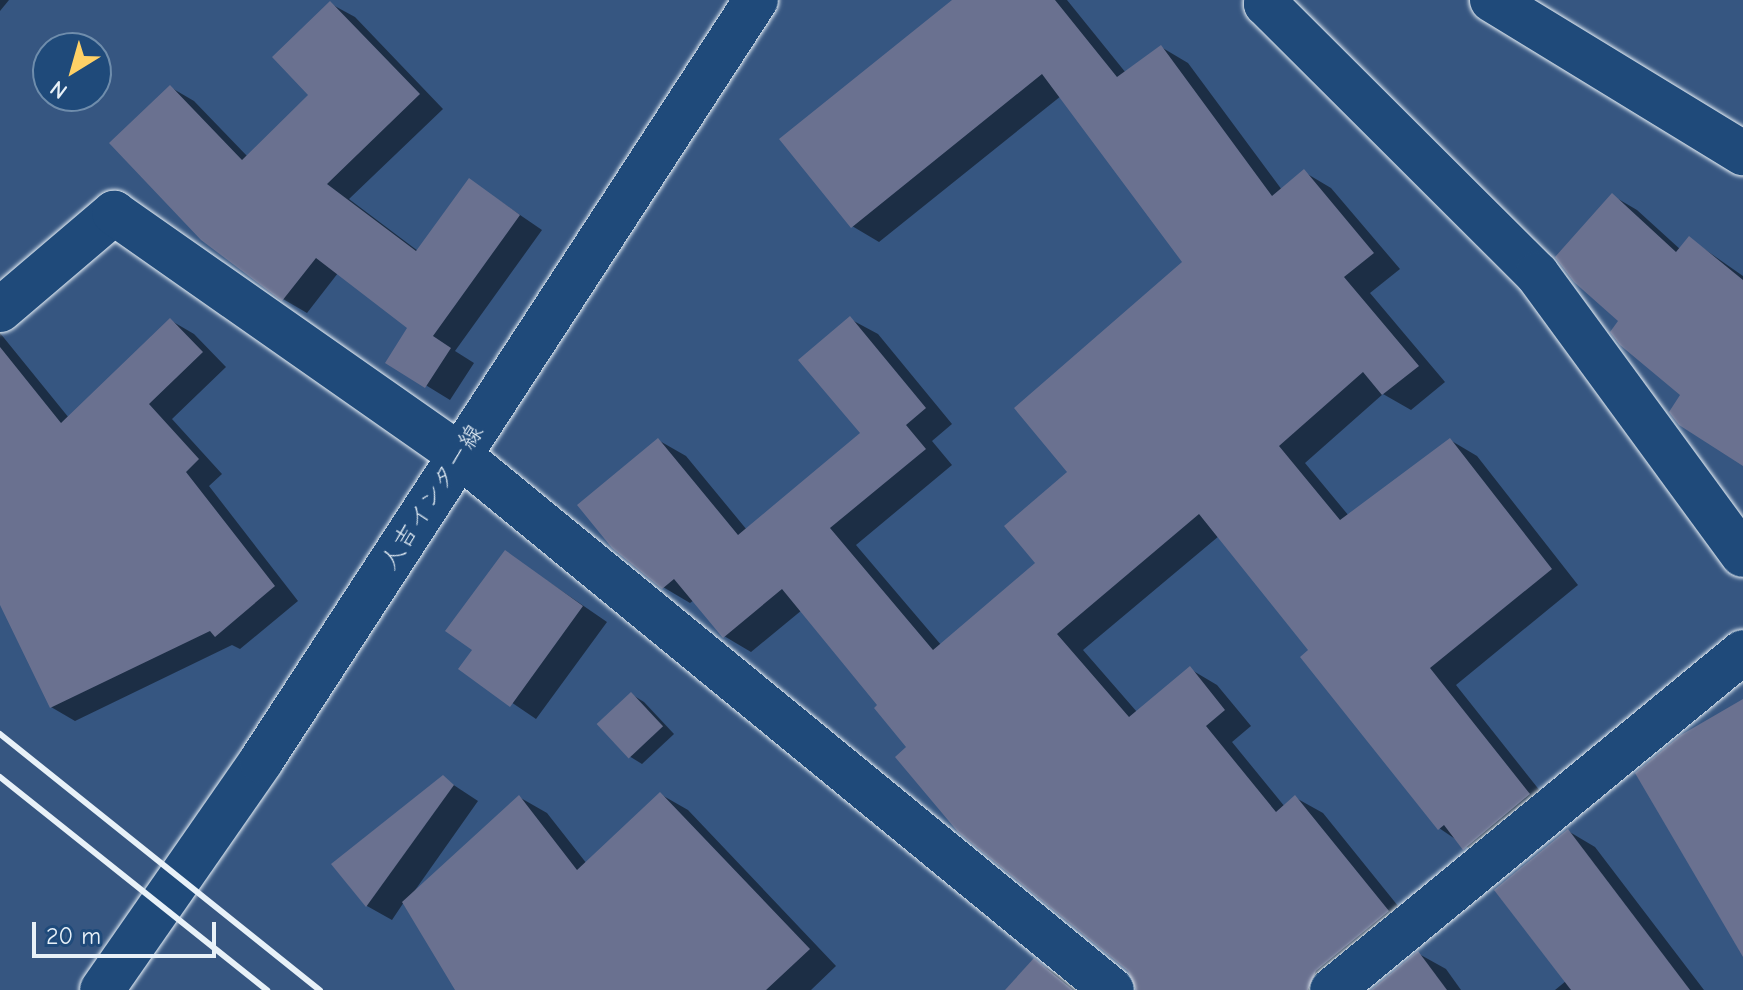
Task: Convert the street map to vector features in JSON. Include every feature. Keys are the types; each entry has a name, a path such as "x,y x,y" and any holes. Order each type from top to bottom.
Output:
{"street":[{"name":"人吉インター線","path":"102,990 261,761 756,0"},
{"path":"1269,0 1266,4 1537,274 1743,555"},
{"path":"1492,0 1743,153"},
{"path":"0,310 114,213 459,455 1112,990"},
{"path":"1332,990 1743,652"}],"building":[{"path":"952,0 1055,0 1117,77 1161,45 1272,196 1304,169 1374,253 1344,277 1419,366 1382,395 1363,372 1279,446 1340,520 1450,438 1552,569 1430,668 1530,794 1463,850 1444,825 1438,830 1300,657 1308,650 1199,514 1057,634 1129,717 1190,666 1225,710 1206,726 1276,812 1295,795 1389,911 1316,971 1308,990 1136,990 1128,971 958,832 895,757 906,747 874,708 877,705 782,589 723,638 674,579 662,589 612,548 577,505 658,438 738,535 860,433 798,360 850,316 926,408 906,425 926,449 830,528 933,650 1035,563 1004,526 1067,472 1014,408 1182,262 1042,74 851,228 779,139"},
{"path":"330,1 420,94 327,184 416,251 469,178 520,215 433,336 451,348 425,388 385,363 407,328 316,258 282,301 201,240 109,143 170,85 242,160 308,95 272,57"},
{"path":"1612,193 1676,252 1689,236 1743,280 1743,466 1679,425 1669,412 1680,395 1620,345 1610,332 1618,321 1574,282 1555,257"},
{"path":"170,318 203,352 149,404 199,459 186,472 275,586 215,637 210,631 50,708 0,605 0,347 61,423"},
{"path":"505,550 583,606 510,707 458,669 472,650 445,631"},
{"path":"631,692 663,726 629,758 597,724"},
{"path":"1743,699 1743,957 1635,773 1681,735"},
{"path":"443,775 454,785 366,907 331,864"},
{"path":"660,792 810,949 766,990 455,990 402,902 519,795 577,870"},
{"path":"1568,829 1690,990 1571,990 1494,890"},
{"path":"1418,951 1447,990 1371,990"},
{"path":"1034,958 1073,990 1005,990"}],"railway":[{"path":"0,734 320,990"},
{"path":"0,777 267,990"}]}
